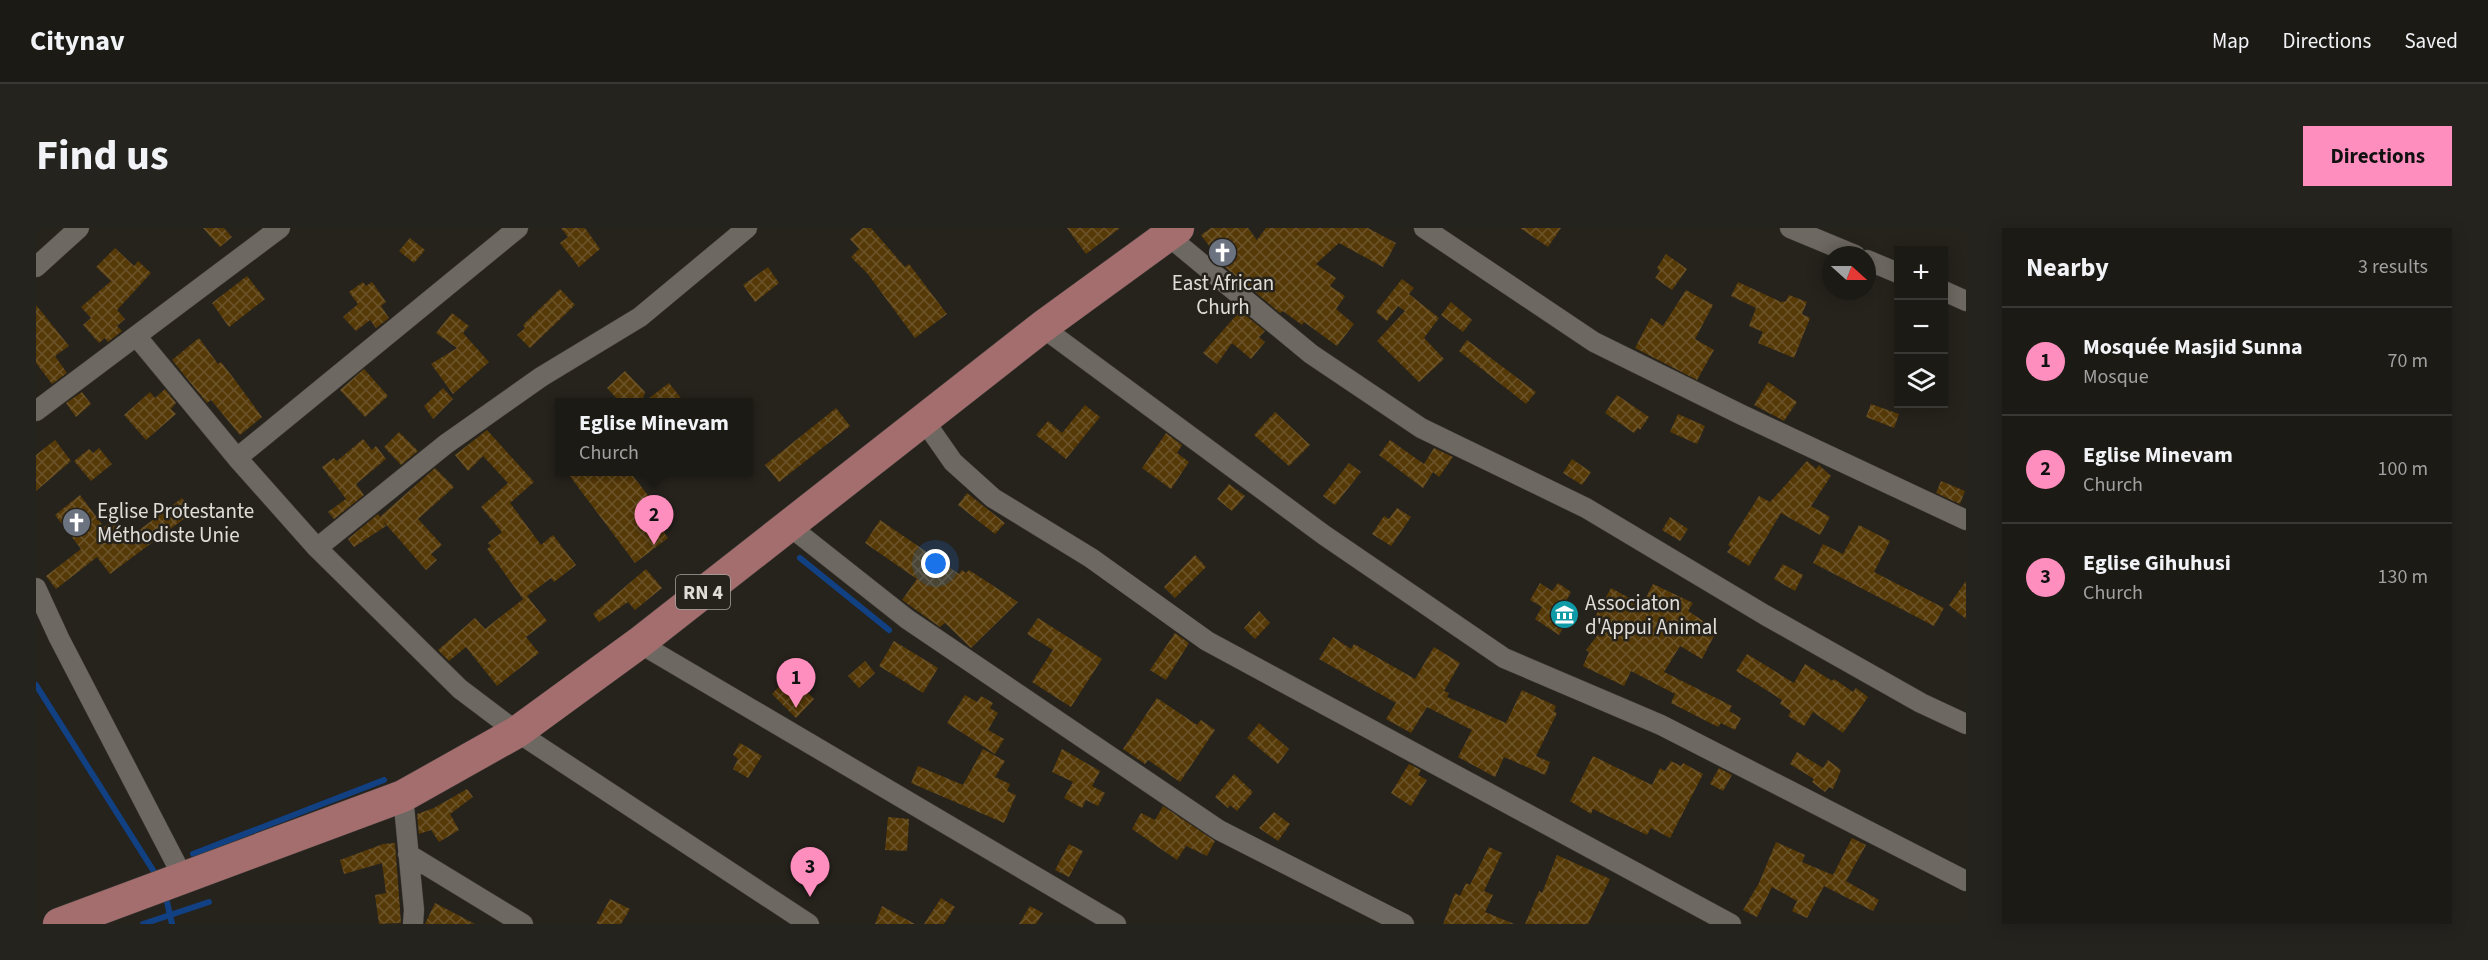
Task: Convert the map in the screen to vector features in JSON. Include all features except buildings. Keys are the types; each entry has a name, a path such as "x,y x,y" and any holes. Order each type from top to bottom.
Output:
{"main road":[{"name":"RN 4","path":"59,924 135,898 403,796 517,732 639,643 1042,327 1173,232"}],"street":[{"path":"36,267 79,228"},
{"path":"36,411 280,228"},
{"path":"237,458 518,228"},
{"path":"317,548 446,444 541,377 640,317 747,228"},
{"path":"1424,228 1594,342 1742,415 1966,520"},
{"path":"1790,228 1833,246"},
{"path":"1173,232 1311,354 1421,428 1587,508 1765,615 1921,703 1966,724"},
{"path":"1876,264 1894,271"},
{"path":"1948,293 1966,301"},
{"path":"1042,327 1324,535 1504,658 1661,725 1966,881"},
{"path":"137,337 237,458 317,548 460,689 517,732 809,924"},
{"path":"922,420 954,462 993,498 1091,558 1207,641 1731,924"},
{"path":"788,525 908,619 1219,830 1404,924"},
{"path":"36,588 58,638 184,879"},
{"path":"639,643 1116,924"},
{"path":"403,796 414,910 412,924"},
{"path":"408,854 523,924"}],"waterway":[{"path":"800,558 889,630"},
{"path":"36,685 158,878"},
{"path":"193,854 384,780"},
{"path":"165,893 172,924"},
{"path":"143,924 209,902"}],"place":[{"name":"East African Churh","path":"1223,252"},
{"name":"Eglise Protestante Méthodiste Unie","path":"76,523"},
{"name":"Eglise Minevam","path":"654,545"},
{"name":"Associaton d'Appui Animal","path":"1564,615"},
{"name":"Mosquée Masjid Sunna","path":"796,708"},
{"name":"Eglise Gihuhusi","path":"810,897"}]}
